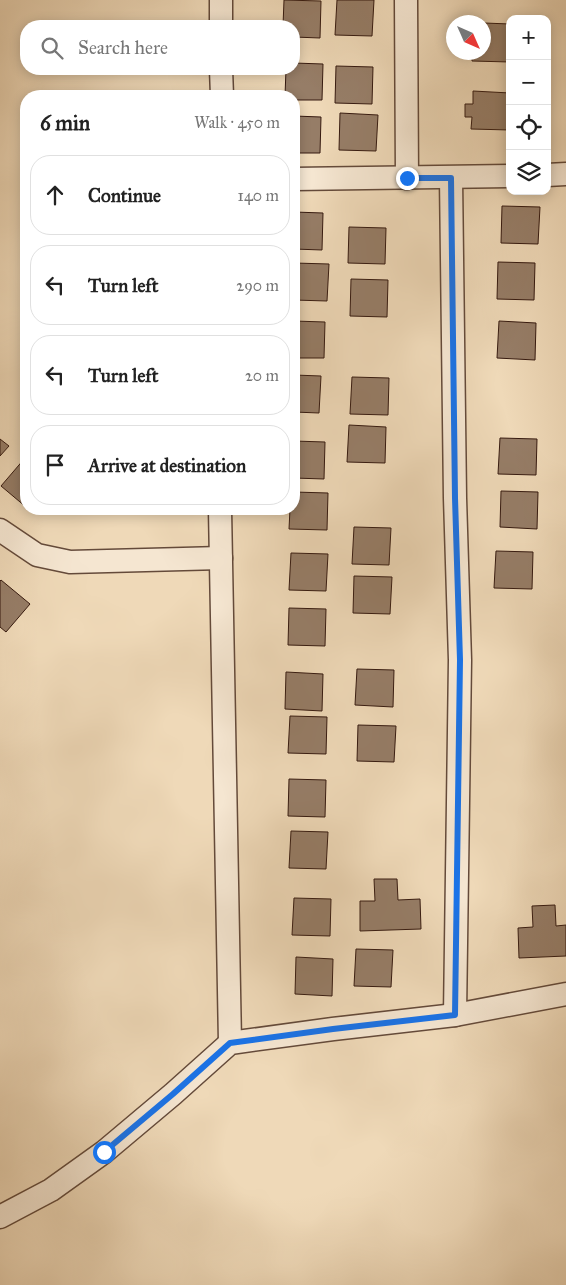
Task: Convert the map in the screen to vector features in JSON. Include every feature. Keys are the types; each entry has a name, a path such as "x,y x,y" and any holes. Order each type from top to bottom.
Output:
{"street":[{"path":"220,0 221,20"},
{"path":"406,0 407,178"},
{"path":"221,75 222,90"},
{"path":"551,175 566,174"},
{"path":"300,179 506,176"},
{"path":"451,178 455,498 460,660 455,1015"},
{"path":"220,515 230,1043"},
{"path":"0,530 37,555 70,562 221,558"},
{"path":"0,1217 50,1190 104,1152 230,1043 455,1015 566,994"}],"building":[{"path":"284,0 321,1 320,38 300,37 300,20 283,20"},
{"path":"337,0 374,0 372,36 335,35"},
{"path":"491,23 506,24 506,62 472,61 491,60"},
{"path":"300,63 323,64 322,100 300,100 300,90 285,90 286,75 300,75"},
{"path":"336,66 373,67 372,104 335,103"},
{"path":"473,91 506,93 506,130 471,129 472,117 465,117 465,104 473,104"},
{"path":"340,113 378,115 376,151 339,150"},
{"path":"300,116 321,117 320,153 300,153"},
{"path":"502,206 540,207 538,244 501,243"},
{"path":"300,212 323,213 322,250 300,249"},
{"path":"349,227 386,228 385,264 348,263"},
{"path":"498,262 535,263 534,300 497,299"},
{"path":"300,263 329,264 327,301 300,300"},
{"path":"351,279 388,280 387,317 350,316"},
{"path":"300,321 325,322 324,358 300,358"},
{"path":"499,321 536,323 535,360 497,358"},
{"path":"300,375 321,376 319,413 300,412"},
{"path":"352,377 389,378 388,415 350,414"},
{"path":"349,425 386,427 385,463 347,462"},
{"path":"500,438 537,439 536,475 498,474"},
{"path":"0,439 9,446 0,456"},
{"path":"300,441 325,442 324,479 300,478"},
{"path":"20,464 20,502 1,486"},
{"path":"501,491 538,492 537,529 500,527"},
{"path":"300,492 328,493 327,530 289,529 290,515 300,515"},
{"path":"354,527 391,528 389,565 352,564"},
{"path":"496,551 533,552 532,589 494,588"},
{"path":"291,553 328,554 326,591 289,590"},
{"path":"354,576 392,577 390,614 353,613"},
{"path":"1,580 30,604 6,632 0,627"},
{"path":"289,608 326,609 325,646 288,645"},
{"path":"357,669 394,670 393,707 355,705"},
{"path":"286,672 323,674 322,711 285,709"},
{"path":"290,716 327,717 326,754 288,753"},
{"path":"358,725 396,726 394,762 357,761"},
{"path":"289,779 326,780 325,817 288,816"},
{"path":"291,831 328,832 326,869 289,868"},
{"path":"374,879 397,879 398,900 420,899 421,929 360,931 360,901 375,901"},
{"path":"294,898 331,899 330,936 292,935"},
{"path":"555,905 556,926 566,925 566,956 519,958 518,928 533,927 532,906"},
{"path":"356,949 393,950 391,987 354,986"},
{"path":"296,957 333,959 332,996 295,994"}],"route":[{"path":"104,1152 230,1043 455,1015 460,660 455,498 451,178 407,178"}]}
